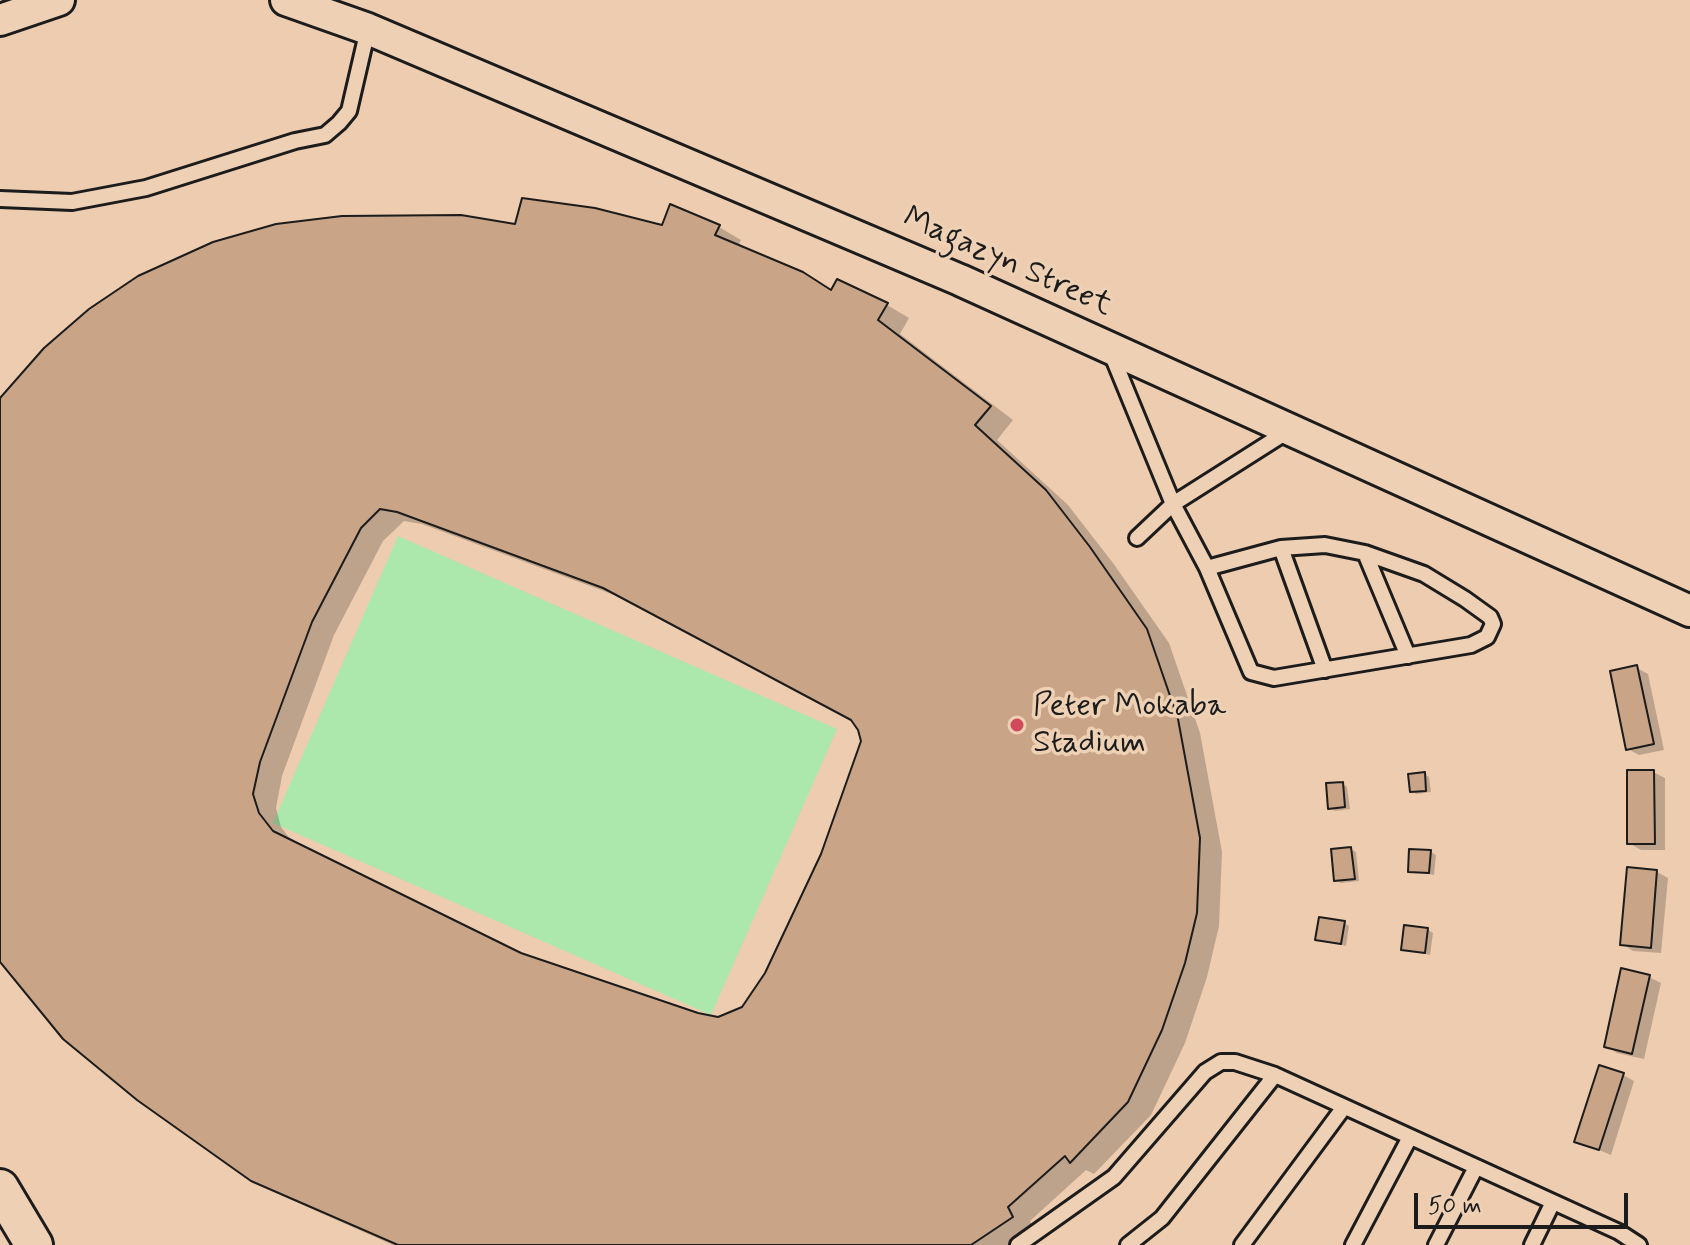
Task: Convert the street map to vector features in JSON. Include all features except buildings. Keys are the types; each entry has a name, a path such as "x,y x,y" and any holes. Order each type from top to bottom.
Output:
{"street":[{"path":"0,20 59,0"},
{"name":"Magazyn Street","path":"286,0 368,29 960,280 1690,611"},
{"path":"0,1188 34,1245"}],"lane":[{"path":"0,199 72,202 146,188 295,141 325,135 349,111 368,29"},
{"path":"1110,349 1173,504 1207,568 1251,672 1274,678 1479,643 1487,637 1493,624 1490,617 1424,574 1365,553 1325,545 1281,548 1207,568"},
{"path":"1137,538 1173,504 1288,431"},
{"path":"1281,548 1325,670"},
{"path":"1365,553 1408,656"},
{"path":"1018,1245 1114,1177 1205,1072 1221,1062 1235,1062 1275,1075 1619,1232 1635,1244"},
{"path":"1128,1245 1162,1218 1275,1075"},
{"path":"1242,1245 1344,1107"},
{"path":"1353,1245 1410,1137"},
{"path":"1436,1245 1476,1167"},
{"path":"1532,1245 1553,1202"}],"green space":[{"path":"398,536 837,729 711,1015 273,823"}],"place":[{"name":"Peter Mokaba Stadium","path":"1017,725"}]}
